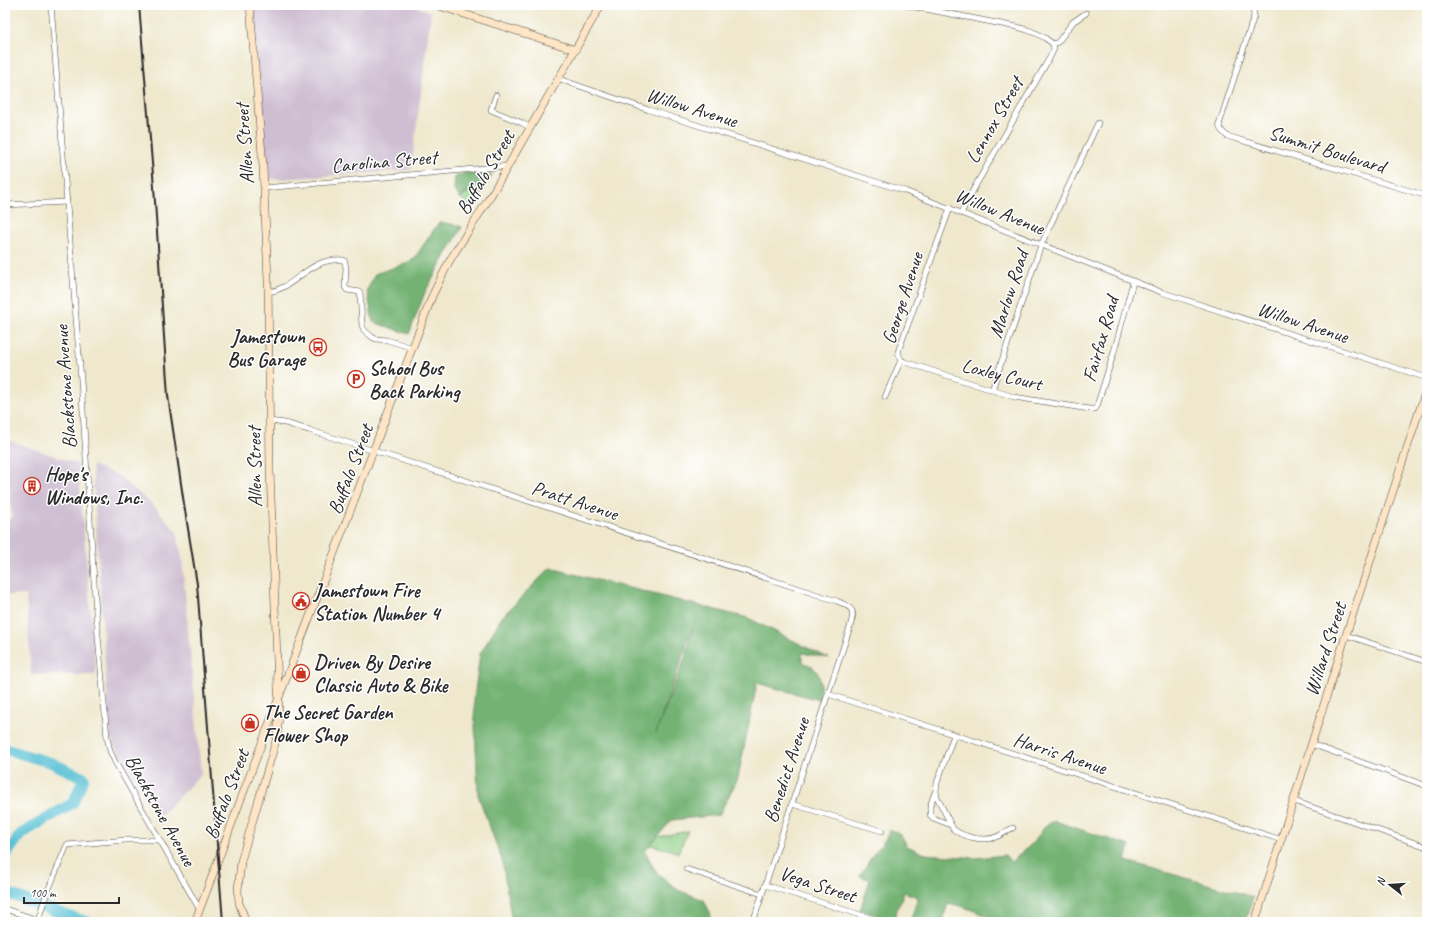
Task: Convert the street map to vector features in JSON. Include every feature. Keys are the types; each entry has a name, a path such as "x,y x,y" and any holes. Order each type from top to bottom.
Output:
{"street":[{"name":"Blackstone Avenue","path":"51,5 107,737 110,751 115,762 200,910"},
{"name":"Allen Street","path":"246,922 239,903 238,890 241,861 277,737 278,700 269,421 268,292 264,188 250,5"},
{"path":"436,5 576,50"},
{"name":"Buffalo Street","path":"195,922 433,294 445,270 531,128 601,5"},
{"path":"905,5 1017,26 1047,38 1053,44 1058,42 1073,22 1086,12"},
{"name":"Summit Boulevard","path":"1251,7 1254,16 1219,125 1220,129 1227,136 1427,196"},
{"name":"Lennox Street","path":"961,213 1050,57 1054,49 1053,44"},
{"name":"Willow Avenue","path":"559,79 649,110 905,191 1134,282 1261,325 1427,378"},
{"path":"496,95 491,110 531,128"},
{"name":"Marlow Road","path":"992,390 1041,245 1098,123"},
{"name":"Carolina Street","path":"264,188 508,166"},
{"path":"5,205 67,202"},
{"name":"George Avenue","path":"885,397 901,360 898,352 950,208"},
{"path":"268,292 278,290 285,286 313,265 326,261 344,260 346,267 345,287 347,290 360,292 362,327 364,330 376,339 387,340 413,348"},
{"name":"Fairfax Road","path":"1097,406 1134,282"},
{"name":"Loxley Court","path":"901,360 1014,396 1089,409 1097,406"},
{"name":"Willard Street","path":"1255,922 1427,387"},
{"name":"Pratt Avenue","path":"269,421 289,424 837,601 850,606 853,610 850,627"},
{"path":"5,496 5,510"},
{"name":"Benedict Avenue","path":"753,922 850,627"},
{"path":"1346,636 1427,662"},
{"name":"Harris Avenue","path":"828,694 1282,840"},
{"path":"951,825 932,818 930,815 930,806 936,792 937,783 954,735"},
{"path":"263,740 268,738 273,739 275,743"},
{"path":"1311,744 1427,786"},
{"path":"936,792 937,797 956,832 979,840 987,840 1013,828"},
{"path":"1294,801 1427,847"},
{"path":"792,804 882,831"},
{"path":"5,909 38,920 45,898 67,845 126,840 159,840"},
{"name":"Vega Street","path":"686,869 762,894"},
{"name":"Vega Street","path":"765,884 883,922"}],"shaded area":[{"path":"253,5 412,5 431,12 411,170 265,180"},
{"path":"5,439 78,464 96,675 31,675 26,595 5,595 5,523 12,517"},
{"path":"92,465 117,475 154,506 177,532 182,559 201,774 157,819 110,738"}],"green space":[{"path":"464,173 481,173 491,175 460,198 454,190 455,177"},
{"path":"493,174 473,207 460,198"},
{"path":"439,222 462,227 425,292 409,334 373,322 367,290 375,274 414,259"},
{"path":"550,568 748,618 828,658 802,653 804,663 815,669 818,673 820,682 819,700 757,683 738,778 719,815 672,820 645,851 656,872 678,890 704,900 711,915 709,922 512,922 502,860 478,795 474,699 480,654 502,617","holes":["693,629 686,655 656,733"]},
{"path":"1055,821 1130,846 1126,861 1253,897 1245,922 1004,922 961,906 948,903 942,922 914,922 911,919 918,897 904,892 893,920 860,910 870,880 860,876 872,856 885,840 890,830 899,833 907,846 925,854 976,858 1005,855 1011,862 1033,843 1046,825"},
{"path":"688,831 678,853 650,845 657,837"}],"waterway":[{"path":"5,749 52,763 84,778 73,803 21,834 5,856"},
{"path":"5,890 7,893 88,922"}],"railway":[{"path":"139,5 154,187 168,396 197,584 223,922"}],"place":[{"name":"Jamestown Bus Garage","path":"318,347"},
{"name":"School Bus Back Parking","path":"356,379"},
{"name":"Hope's Windows, Inc.","path":"32,486"},
{"name":"Jamestown Fire Station Number 4","path":"301,601"},
{"name":"Driven By Desire Classic Auto & Bike","path":"301,673"},
{"name":"The Secret Garden Flower Shop","path":"250,723"}]}
